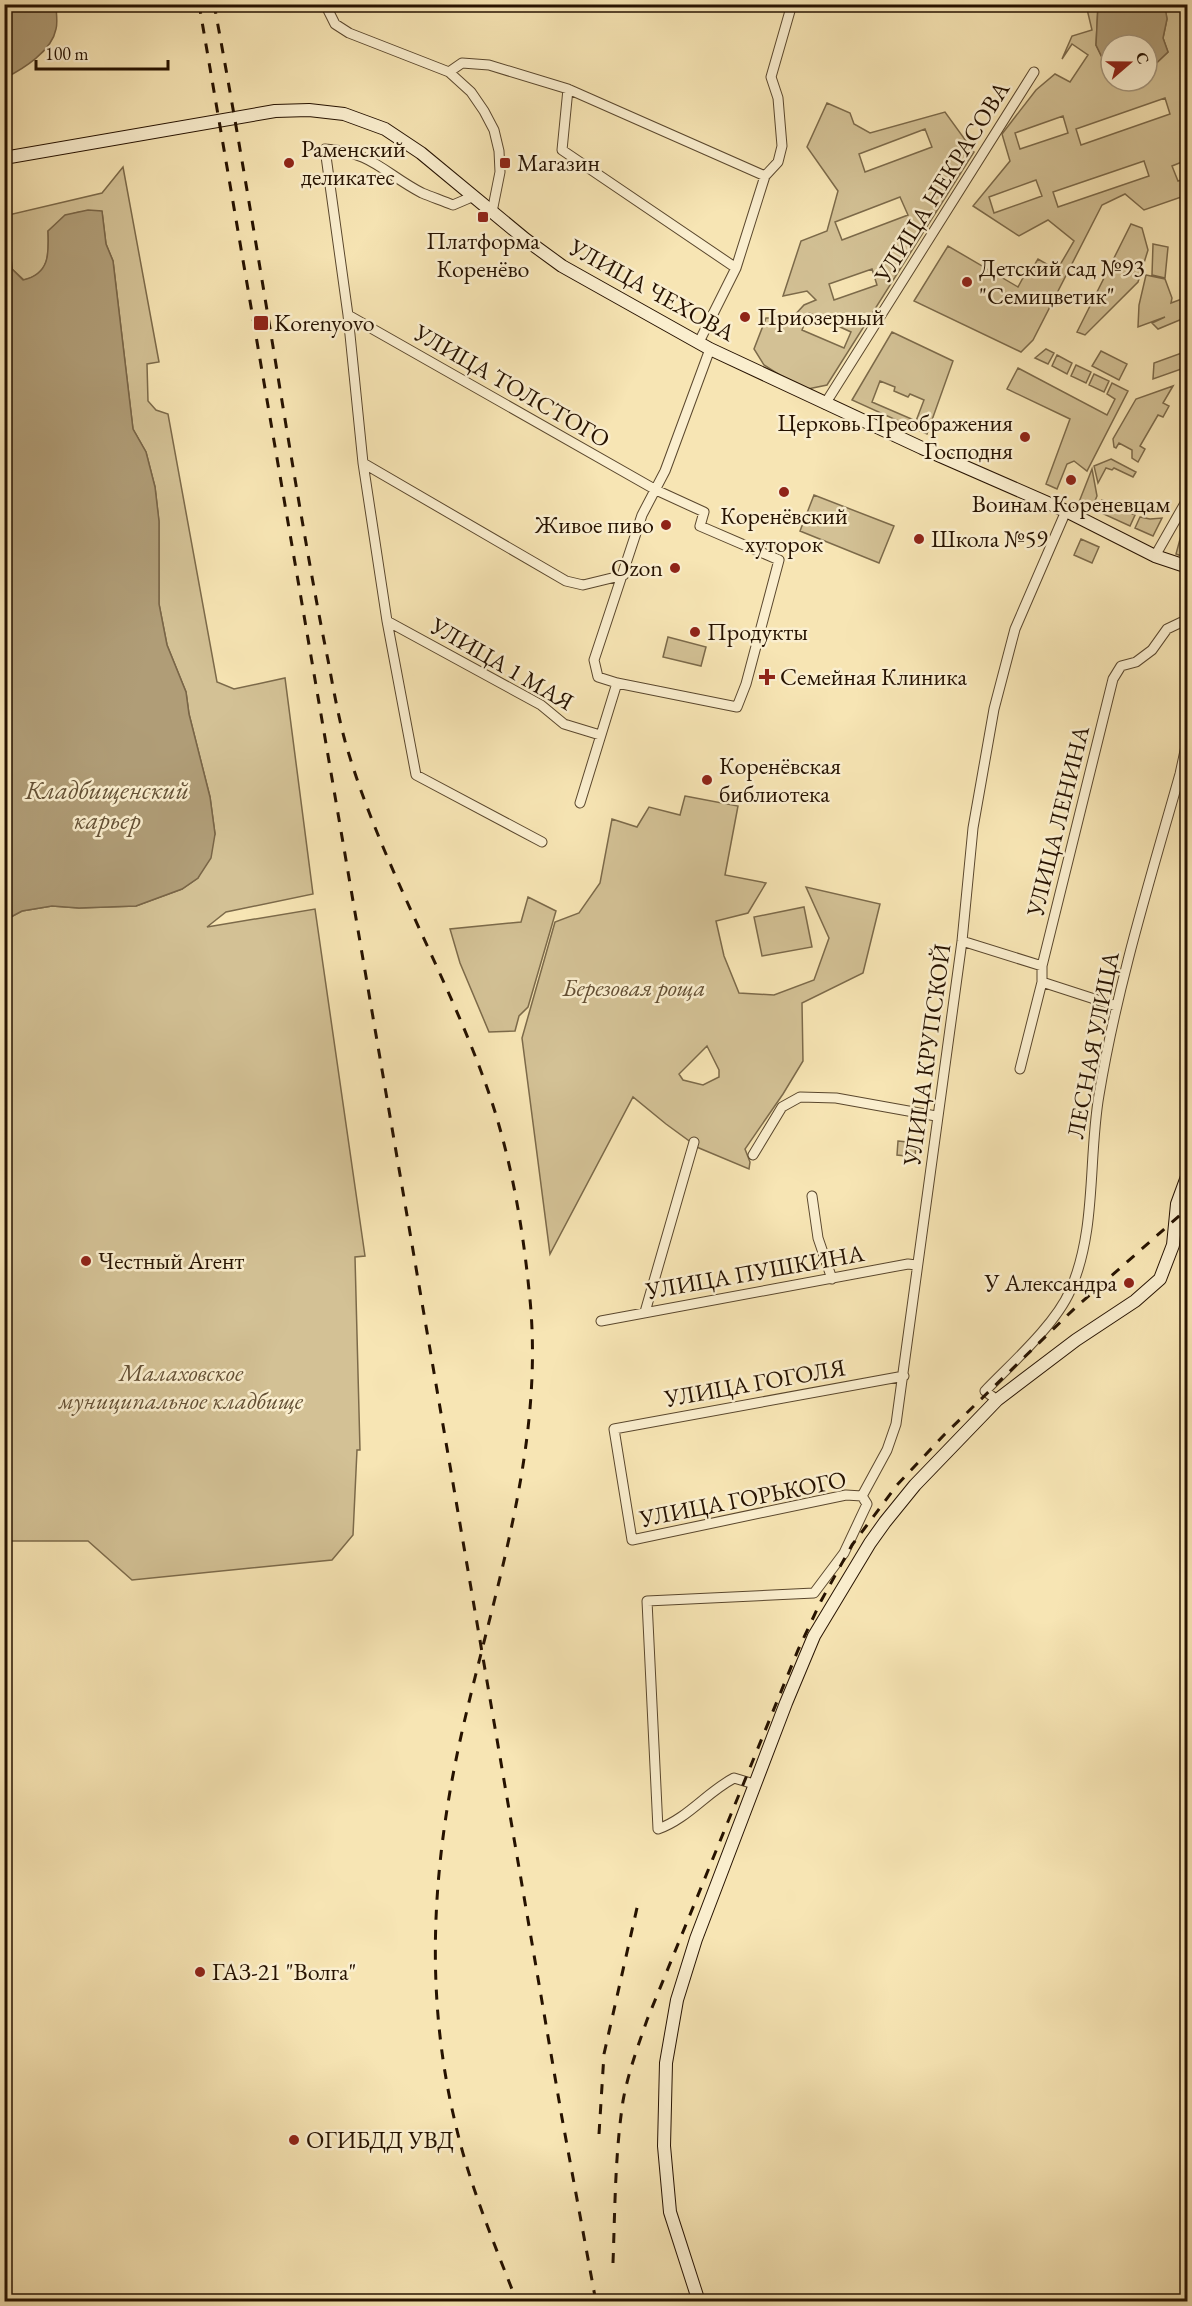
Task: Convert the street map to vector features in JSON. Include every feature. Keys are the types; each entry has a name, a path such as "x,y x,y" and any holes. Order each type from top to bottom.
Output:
{"main road":[{"name":"УЛИЦА ЧЕХОВА","path":"4,158 274,111 309,110 344,114 385,129 421,153 562,266 710,349 825,404 1066,511 1155,556 1188,567"},
{"path":"699,2301 670,2212 664,2146 666,2063 677,2000 696,1940 754,1784 814,1636 870,1543 915,1485 997,1400 1076,1340 1136,1301 1160,1279 1173,1245 1177,1204 1188,1174"}],"street":[{"path":"325,4 335,24 349,33 449,72 471,92 494,130 500,172 492,212"},
{"path":"699,342 736,268 765,176 778,162 782,146 778,98 771,77 792,4"},
{"path":"449,72 462,63 489,65 568,89 765,176"},
{"name":"УЛИЦА НЕКРАСОВА","path":"825,404 1034,72"},
{"path":"568,89 562,150 736,268"},
{"path":"474,196 453,205 422,192 373,161 346,150 325,149 348,315 363,463 387,621 416,776 542,842"},
{"name":"УЛИЦА ТОЛСТОГО","path":"348,315 656,490 704,512 700,526 779,560 746,684 737,707 617,683"},
{"path":"580,803 617,683 598,677 594,660 642,514 656,490 710,349"},
{"path":"363,463 566,581 583,585 624,574"},
{"path":"1155,556 1188,498"},
{"name":"УЛИЦА КРУПСКОЙ","path":"754,1784 734,1778 719,1786 672,1824 658,1829 646,1601 814,1593 844,1553 867,1504 862,1496 887,1450 896,1424 904,1376 916,1265 928,1194 936,1116 962,941 974,828 994,709 1015,629 1066,511"},
{"name":"УЛИЦА ЛЕНИНА","path":"1020,1069 1042,982 1042,966 1113,679 1122,666 1136,662 1152,650 1167,629 1188,619"},
{"name":"УЛИЦА 1 МАЯ","path":"387,621 541,705 564,724 600,735"},
{"name":"ЛЕСНАЯ УЛИЦА","path":"997,1400 985,1391 1060,1310 1070,1292 1082,1257 1088,1213 1094,1123 1116,1006 1180,774 1188,737"},
{"path":"962,941 1042,966"},
{"path":"1042,982 1116,1006"},
{"path":"753,1155 782,1107 800,1097 836,1098 936,1116"},
{"path":"645,1312 694,1142"},
{"path":"812,1196 818,1238 832,1279"},
{"name":"УЛИЦА ПУШКИНА","path":"601,1321 908,1264 916,1265"},
{"name":"УЛИЦА ГОГОЛЯ","path":"632,1540 614,1429 904,1376"},
{"name":"УЛИЦА ГОРЬКОГО","path":"632,1540 846,1495 862,1496"}],"green space":[{"path":"1086,5 1098,5 1096,45 1099,51 1099,93 1159,93 1159,61 1168,52 1163,38 1167,19 1165,8 1160,5 1187,5 1187,160 1172,166 1178,181 1187,178 1187,195 1144,210 1125,194 1102,205 1033,340 1021,352 914,301 948,246 1018,287 1038,259 1057,270 1074,241 1048,220 1019,236 973,206 1010,161 1002,134 1036,90 1055,74 1070,82 1088,55 1072,44 1062,59 1072,36 1092,30","holes":["1165,98 1170,114 1081,145 1076,129","1063,116 1068,133 1020,149 1015,133","1144,161 1149,176 1058,207 1053,192","1036,180 1042,196 994,213 989,197"]},
{"path":"827,103 850,113 854,124 870,133 945,112 974,152 827,385 803,390 764,365 754,349 766,318 792,318 804,305 816,300 807,291 783,296 801,241 827,231 838,191 807,147","holes":["925,129 932,147 865,172 859,154","900,197 908,215 842,240 835,222","872,269 877,285 834,300 829,284","809,313 851,332 844,348 802,330"]},
{"name":"Малаховское муниципальное кладбище","path":"123,167 159,362 147,364 148,401 156,410 168,414 217,682 234,689 285,678 313,894 226,912 207,927 315,909 365,1256 355,1257 360,1450 357,1450 353,1535 332,1560 132,1580 88,1541 5,1541 5,918 22,911 52,906 79,908 136,906 182,889 198,878 215,834 210,797 189,714 186,692 167,645 159,604 159,522 155,487 146,452 133,429 113,261 106,244 102,212 85,211 72,214 48,231 46,262 39,273 24,280 12,269 9,234 5,234 4,216 102,193"},
{"path":"1131,224 1142,228 1148,250 1138,282 1085,335 1077,332"},
{"path":"1153,244 1168,247 1165,278 1152,275"},
{"path":"1146,275 1165,279 1172,298 1171,303 1187,297 1187,317 1158,329 1152,323 1165,317 1138,327 1139,305"},
{"path":"892,332 953,361 927,434 852,400","holes":["880,381 895,387 894,391 924,400 916,421 872,402"]},
{"path":"1046,349 1054,353 1048,364 1035,358"},
{"path":"1101,351 1127,364 1119,380 1092,366"},
{"path":"1187,351 1187,367 1153,379 1154,363"},
{"path":"1057,355 1072,363 1067,374 1052,366"},
{"path":"1076,365 1091,372 1086,383 1071,376"},
{"path":"1018,368 1107,415 1115,399 1107,394 1112,383 1128,391 1087,471 1074,461 1067,464 1057,489 1046,484 1070,419 1007,389"},
{"path":"1094,374 1109,381 1104,392 1089,385"},
{"path":"1173,386 1163,403 1169,406 1163,417 1158,415 1140,446 1145,449 1138,462 1132,458 1132,450 1119,443 1116,448 1114,447 1113,439 1136,399"},
{"path":"1111,459 1136,472 1133,477 1114,468 1112,470 1106,468 1098,483 1094,466"},
{"path":"1092,469 1097,496 1092,508 1079,502"},
{"path":"814,495 894,526 879,563 800,531"},
{"path":"1102,500 1135,515 1130,526 1097,511"},
{"path":"1140,517 1162,518 1153,536 1135,528"},
{"path":"1183,528 1187,530 1187,558 1176,554"},
{"path":"1081,539 1099,547 1092,563 1074,555"},
{"path":"668,637 706,647 701,666 663,657"},
{"name":"Березовая роща","path":"685,796 738,806 725,875 766,883 748,913 716,921 724,956 739,993 774,995 814,980 829,938 806,887 880,904 863,973 802,1003 803,1061 745,1149 750,1162 749,1169 699,1148 633,1097 550,1254 522,1038 555,922 579,913 600,883 612,819 637,827 649,807 680,815","holes":["707,1046 719,1070 719,1077 703,1085 683,1080 679,1074"]},
{"path":"528,897 556,911 528,1007 519,1016 515,1031 489,1032 460,963 450,929 521,922"},
{"path":"804,907 812,947 762,956 754,917"},
{"path":"898,1141 916,1143 915,1157 897,1155"}],"water":[{"path":"1160,4 1165,7 1167,19 1163,38 1168,52 1159,61 1159,33 1099,33 1099,51 1096,45 1098,5"},
{"path":"4,5 56,5 57,20 53,37 43,52 20,70 5,78"},
{"name":"Кладбищенский карьер","path":"88,210 102,211 106,244 113,261 133,429 146,452 155,487 159,521 159,604 167,645 186,692 189,714 210,797 215,834 211,858 198,878 182,889 136,906 79,908 52,906 22,911 5,918 4,418 10,410 4,369 5,234 9,233 12,269 23,280 32,277 43,268 48,255 48,231 65,215"}],"railway":[{"path":"199,4 562,2118 596,2302"},
{"path":"214,4 307,551 342,731 375,828 485,1082 508,1158 526,1264 532,1345 531,1400 525,1455 504,1563 453,1773 439,1872 436,1922 439,2022 445,2072 455,2122 475,2191 517,2302"},
{"path":"613,2263 620,2121 625,2091 634,2060 647,2020 798,1650 821,1601 852,1545 897,1485 944,1435 1075,1308 1188,1208"},
{"path":"599,2134 604,2054 639,1899"}],"place":[{"name":"Раменский деликатес","path":"289,163"},
{"name":"Магазин","path":"505,163"},
{"name":"Платформа Коренёво","path":"483,217"},
{"name":"Детский сад №93 \"Семицветик\"","path":"967,282"},
{"name":"Приозерный","path":"745,317"},
{"name":"Korenyovo","path":"261,323"},
{"name":"Церковь Преображения Господня","path":"1025,437"},
{"name":"Воинам Кореневцам","path":"1071,480"},
{"name":"Коренёвский хуторок","path":"784,492"},
{"name":"Живое пиво","path":"666,525"},
{"name":"Школа №59","path":"919,539"},
{"name":"Ozon","path":"675,568"},
{"name":"Продукты","path":"695,632"},
{"name":"Семейная Клиника","path":"767,677"},
{"name":"Коренёвская библиотека","path":"707,780"},
{"name":"Честный Агент","path":"86,1261"},
{"name":"У Александра","path":"1129,1283"},
{"name":"ГАЗ-21 \"Волга\"","path":"200,1972"},
{"name":"ОГИБДД УВД","path":"294,2140"}]}
